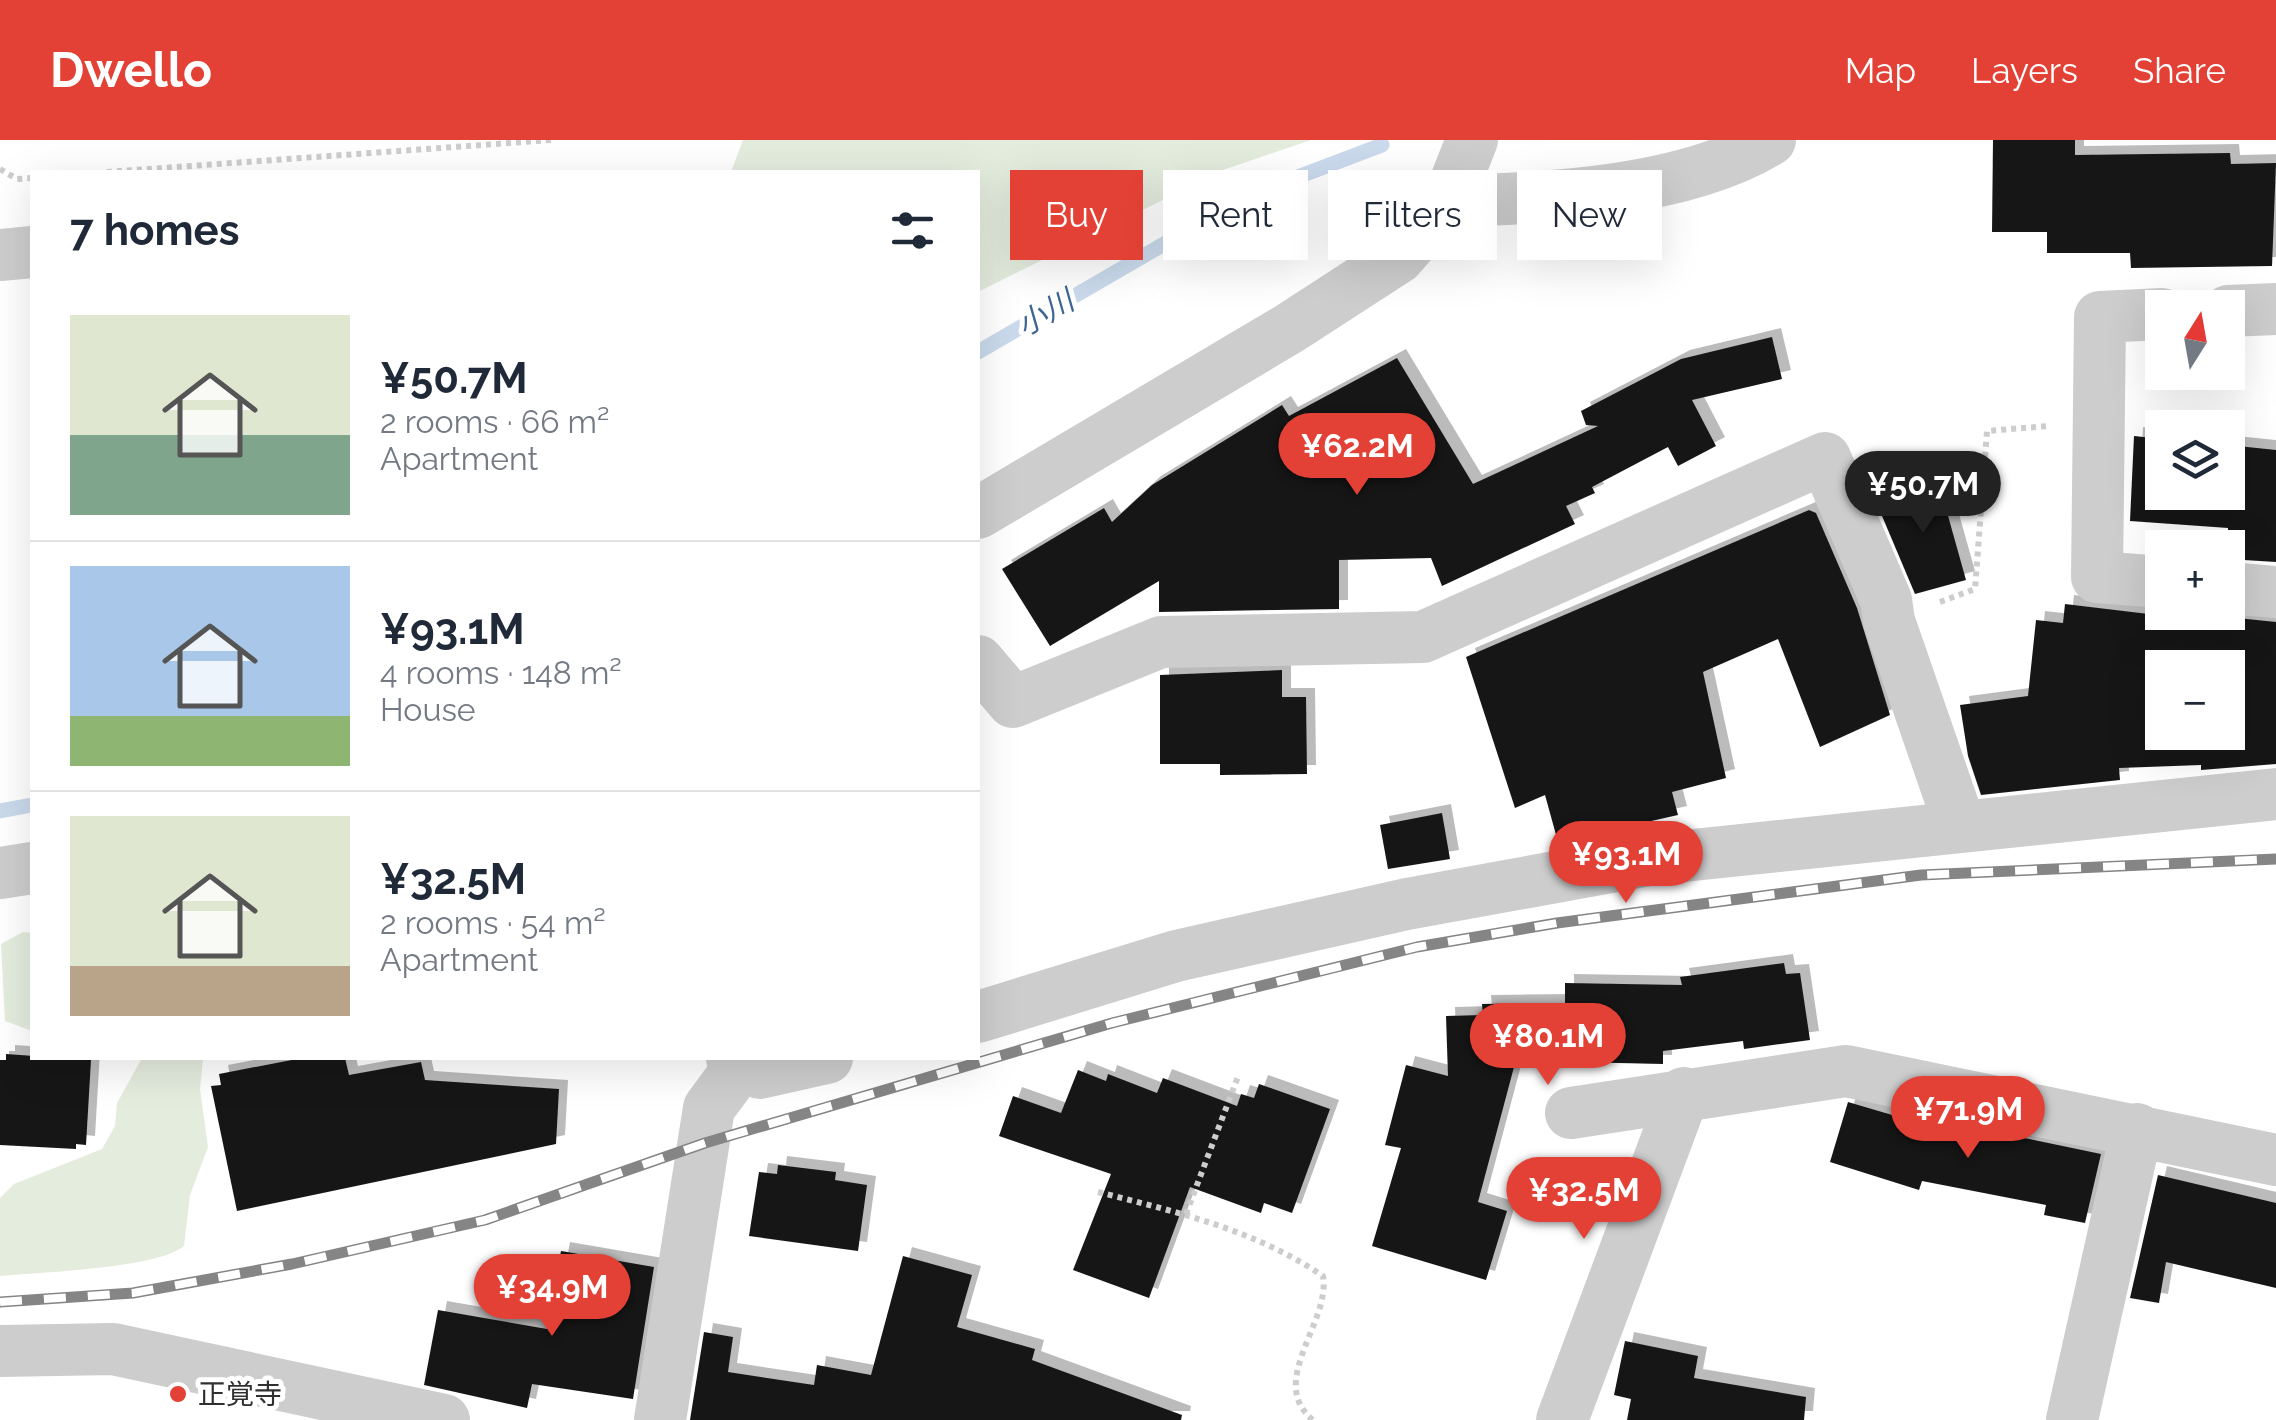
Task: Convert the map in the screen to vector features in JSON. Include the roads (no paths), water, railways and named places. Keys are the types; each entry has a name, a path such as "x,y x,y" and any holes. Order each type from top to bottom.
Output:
{"street":[{"path":"1460,170 1472,140"},
{"path":"1497,200 1546,200 1708,168 1770,140"},
{"path":"0,256 30,252"},
{"path":"980,512 1290,328 1395,260"},
{"path":"2245,310 2276,309"},
{"path":"2145,315 2100,316 2097,577 2145,581"},
{"path":"980,663 1013,702 1161,642 1423,636 1826,458 1886,600 1889,621 1960,826"},
{"path":"2245,589 2276,592"},
{"path":"980,1016 1176,956 1407,904 1655,859 2276,794"},
{"path":"0,873 30,868"},
{"path":"660,1420 710,1108 736,1062 760,1073 819,1060"},
{"path":"1571,1112 1846,1072 2276,1160"},
{"path":"1562,1420 1684,1093"},
{"path":"2072,1420 2137,1129"},
{"path":"0,1351 113,1349 444,1420"}],"waterway":[{"name":"小川","path":"980,351 1245,197 1382,145"},
{"name":"小川","path":"0,811 30,805"}],"railway":[{"path":"0,1302 133,1293 292,1264 485,1220 705,1143 1112,1023 1417,947 1557,923 1921,875 2276,859"}],"place":[{"name":"正覚寺","path":"178,1394"}]}
